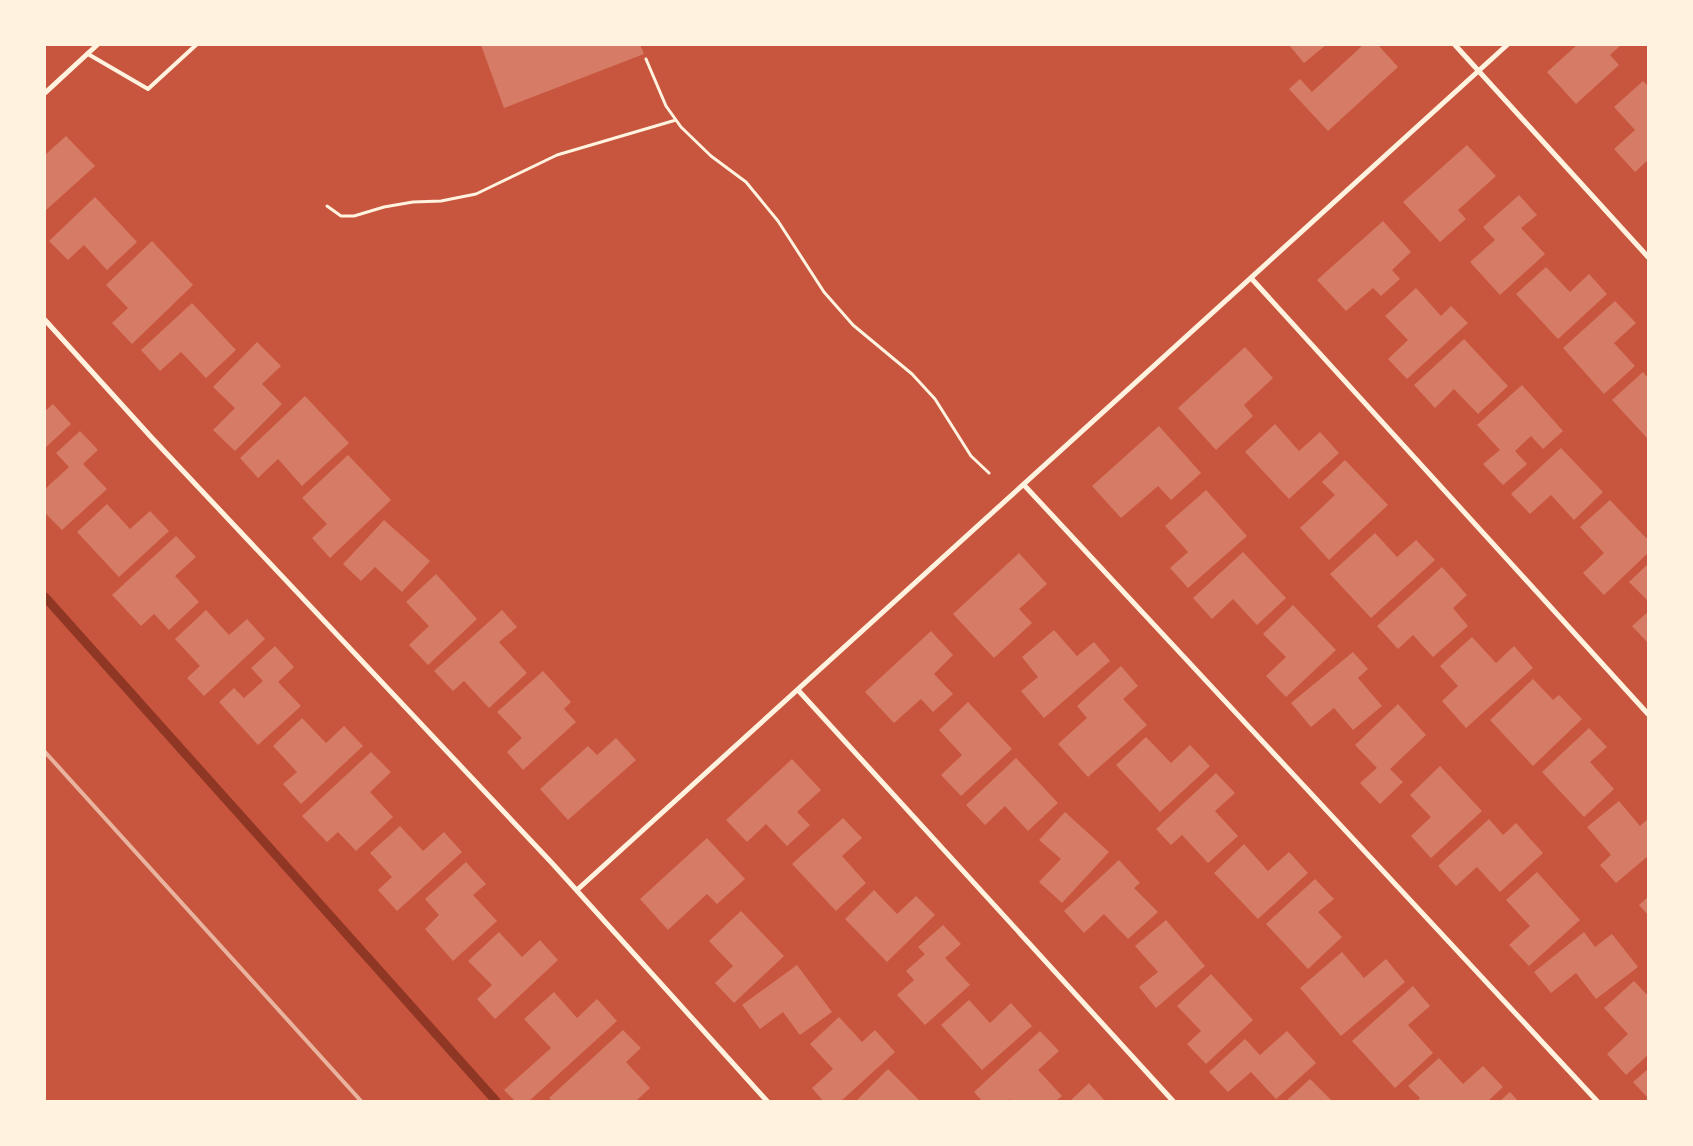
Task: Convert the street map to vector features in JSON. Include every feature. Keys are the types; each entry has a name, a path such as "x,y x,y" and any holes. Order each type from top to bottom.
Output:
{"street":[{"path":"45,93 97,45"},
{"path":"1455,45 1648,257"},
{"path":"577,890 1507,45"},
{"path":"1252,278 1648,714"},
{"path":"45,320 158,445 577,890 767,1101"},
{"path":"1024,485 1597,1101"},
{"path":"798,690 1173,1101"}],"lane":[{"path":"88,54 148,89 196,45"}],"path":[{"path":"646,59 666,106 681,127 711,156 746,182 778,221 824,292 854,325 912,374 935,399 971,456 989,473"},
{"path":"327,206 341,216 354,216 384,207 413,202 441,201 476,194 557,155 676,120"}],"building":[{"path":"481,45 640,45 644,54 504,108"},
{"path":"1289,45 1326,45 1304,63"},
{"path":"1363,45 1378,45 1398,67 1328,131 1289,89 1300,79 1312,92"},
{"path":"1577,45 1621,45 1610,55 1619,65 1576,104 1547,72"},
{"path":"1643,81 1648,86 1648,160 1635,172 1614,149 1635,130 1614,107"},
{"path":"66,136 95,166 45,211 45,155"},
{"path":"1467,145 1496,176 1458,210 1466,219 1440,242 1403,202"},
{"path":"1519,195 1537,215 1521,228 1545,254 1500,295 1470,262 1495,240 1483,227"},
{"path":"95,197 137,242 107,270 84,245 68,260 49,241"},
{"path":"1383,221 1411,252 1392,270 1400,279 1381,296 1373,288 1346,311 1317,280"},
{"path":"152,241 193,285 132,344 112,323 128,308 106,285"},
{"path":"1546,267 1570,292 1589,274 1607,294 1558,339 1516,294"},
{"path":"1416,288 1441,316 1451,306 1468,323 1407,379 1388,359 1408,340 1385,316"},
{"path":"1615,301 1636,323 1614,343 1635,366 1604,394 1563,348"},
{"path":"192,303 236,350 206,378 181,352 160,371 141,350"},
{"path":"1464,339 1508,386 1478,414 1454,389 1435,408 1414,385"},
{"path":"257,342 281,366 262,384 282,404 235,451 213,430 235,408 213,387"},
{"path":"1245,347 1273,378 1244,405 1253,416 1216,450 1178,408"},
{"path":"1643,372 1648,378 1648,439 1612,400"},
{"path":"1522,385 1563,431 1543,449 1531,436 1515,451 1527,464 1503,485 1483,464 1500,450 1477,425"},
{"path":"305,396 349,443 302,486 278,459 258,478 240,458"},
{"path":"53,404 71,424 45,448 45,411"},
{"path":"1275,424 1299,451 1320,432 1339,453 1289,499 1245,452"},
{"path":"1159,426 1201,473 1171,500 1158,486 1121,518 1092,486"},
{"path":"80,431 98,450 83,464 107,489 62,530 45,513 45,489 69,467 56,453"},
{"path":"1561,448 1603,492 1574,520 1551,495 1530,514 1511,494"},
{"path":"348,455 391,500 330,558 312,538 327,524 302,498"},
{"path":"1345,460 1388,505 1329,560 1300,528 1335,495 1322,482"},
{"path":"1206,490 1247,536 1188,588 1170,568 1188,552 1165,526"},
{"path":"1610,500 1648,540 1648,553 1604,595 1583,573 1604,553 1580,527"},
{"path":"107,504 130,529 150,511 169,531 119,577 77,532"},
{"path":"384,520 430,561 402,592 375,567 361,581 343,564"},
{"path":"1375,533 1397,557 1416,540 1435,560 1371,618 1330,574"},
{"path":"176,536 196,557 175,576 199,602 169,630 154,614 141,626 112,595"},
{"path":"1243,552 1286,598 1257,625 1233,599 1212,619 1193,598"},
{"path":"1019,553 1047,584 1019,609 1032,623 994,658 953,614"},
{"path":"1648,564 1648,601 1629,582"},
{"path":"1442,567 1467,595 1453,608 1468,626 1433,657 1413,635 1398,649 1377,626"},
{"path":"436,574 477,619 428,665 409,645 429,626 406,602"},
{"path":"1293,605 1336,650 1286,697 1266,676 1286,657 1263,634"},
{"path":"206,610 229,635 247,619 265,639 204,696 187,678 200,666 175,639"},
{"path":"502,610 517,627 499,642 527,673 489,708 464,681 453,691 434,671"},
{"path":"1648,612 1648,643 1632,626"},
{"path":"1054,630 1077,656 1094,642 1110,661 1044,718 1021,691 1038,677 1022,657"},
{"path":"931,631 953,655 934,674 953,694 933,712 921,699 894,723 865,692"},
{"path":"1472,637 1496,663 1514,646 1533,668 1466,728 1442,701 1458,686 1440,666"},
{"path":"275,646 294,667 278,682 301,706 258,745 219,702 234,688 244,698 263,681 251,668"},
{"path":"1353,652 1368,669 1358,678 1382,706 1353,730 1334,708 1311,727 1291,703"},
{"path":"1121,666 1138,686 1123,699 1147,725 1088,777 1058,744 1087,718 1077,706"},
{"path":"543,671 571,702 564,709 576,722 523,770 507,752 522,738 497,712"},
{"path":"1533,679 1553,700 1559,695 1582,719 1533,766 1490,720"},
{"path":"968,702 1012,749 961,796 941,775 962,755 939,730"},
{"path":"1398,704 1426,735 1390,769 1403,782 1380,804 1360,783 1377,768 1355,745"},
{"path":"302,718 326,743 344,726 363,746 301,804 283,784 297,772 273,746"},
{"path":"1589,728 1607,747 1590,762 1614,789 1584,817 1542,772"},
{"path":"1146,737 1171,763 1190,745 1210,766 1160,812 1116,765"},
{"path":"616,738 636,760 568,820 540,789 588,746 597,755"},
{"path":"371,752 391,772 370,792 393,817 356,851 338,832 327,842 302,816"},
{"path":"1016,758 1058,803 1028,831 1005,806 985,825 966,805"},
{"path":"792,759 821,790 797,812 810,825 787,846 766,824 747,842 726,820"},
{"path":"1440,766 1482,811 1431,858 1411,836 1431,817 1410,795"},
{"path":"1216,773 1235,793 1215,811 1238,836 1208,863 1182,835 1171,845 1156,829"},
{"path":"1619,801 1640,826 1648,819 1648,856 1616,883 1600,865 1611,855 1587,827"},
{"path":"1065,812 1109,852 1062,903 1039,882 1061,859 1039,840"},
{"path":"843,818 862,838 842,856 866,883 836,911 792,864"},
{"path":"1489,819 1503,835 1516,823 1543,853 1500,892 1477,867 1456,886 1438,866"},
{"path":"400,826 423,851 444,832 462,852 397,911 378,890 392,877 370,853"},
{"path":"707,838 745,879 717,904 707,894 668,930 640,899"},
{"path":"1244,844 1268,871 1289,852 1308,873 1258,919 1214,873"},
{"path":"1119,860 1140,883 1134,888 1158,912 1128,939 1104,914 1084,933 1064,911"},
{"path":"466,862 486,884 473,895 497,921 453,961 425,929 439,915 425,899"},
{"path":"1537,872 1580,920 1529,966 1509,945 1530,926 1506,900"},
{"path":"1315,879 1334,899 1318,912 1342,937 1308,969 1266,924"},
{"path":"874,890 897,914 916,896 935,915 887,962 845,919"},
{"path":"1648,897 1648,915 1639,905"},
{"path":"741,911 784,956 734,1003 715,983 733,966 709,941"},
{"path":"1166,920 1205,966 1156,1008 1139,987 1158,972 1135,946"},
{"path":"943,925 961,944 945,958 970,985 925,1025 897,995 914,980 906,971 925,954 918,947"},
{"path":"499,932 522,957 540,940 558,960 495,1019 477,999 492,985 468,961"},
{"path":"1584,932 1595,947 1612,934 1638,967 1596,999 1576,973 1551,993 1534,972"},
{"path":"1342,952 1364,978 1386,959 1405,982 1341,1036 1300,988"},
{"path":"797,965 832,1012 800,1035 783,1012 760,1029 742,1005"},
{"path":"1211,974 1253,1020 1206,1064 1187,1044 1201,1031 1177,1006"},
{"path":"1634,981 1648,996 1648,1055 1626,1075 1607,1054 1628,1034 1604,1008"},
{"path":"1413,986 1430,1006 1408,1025 1433,1053 1395,1088 1352,1041"},
{"path":"554,992 577,1018 597,999 617,1021 529,1101 515,1101 504,1090 551,1048 524,1019"},
{"path":"969,1000 990,1023 1011,1003 1032,1026 982,1070 941,1025"},
{"path":"839,1017 862,1042 875,1030 895,1052 841,1101 823,1101 812,1088 833,1069 810,1044"},
{"path":"623,1030 641,1048 626,1062 650,1088 636,1101 552,1101 549,1098"},
{"path":"1040,1031 1059,1051 1038,1070 1062,1096 1056,1101 1011,1101 1010,1099 1008,1101 982,1101 974,1092"},
{"path":"1287,1031 1316,1063 1276,1099 1251,1072 1228,1092 1209,1072 1245,1039 1260,1055"},
{"path":"1439,1058 1463,1084 1483,1066 1503,1087 1488,1101 1417,1101 1420,1098 1408,1086"},
{"path":"888,1069 920,1101 856,1101"},
{"path":"1648,1069 1648,1098 1633,1082"},
{"path":"1310,1079 1332,1101 1286,1101"},
{"path":"1089,1083 1105,1101 1070,1101"},
{"path":"1510,1092 1518,1101 1500,1101"}],"waterway":[{"path":"45,597 496,1101"}],"railway":[{"path":"45,752 361,1101"}]}
